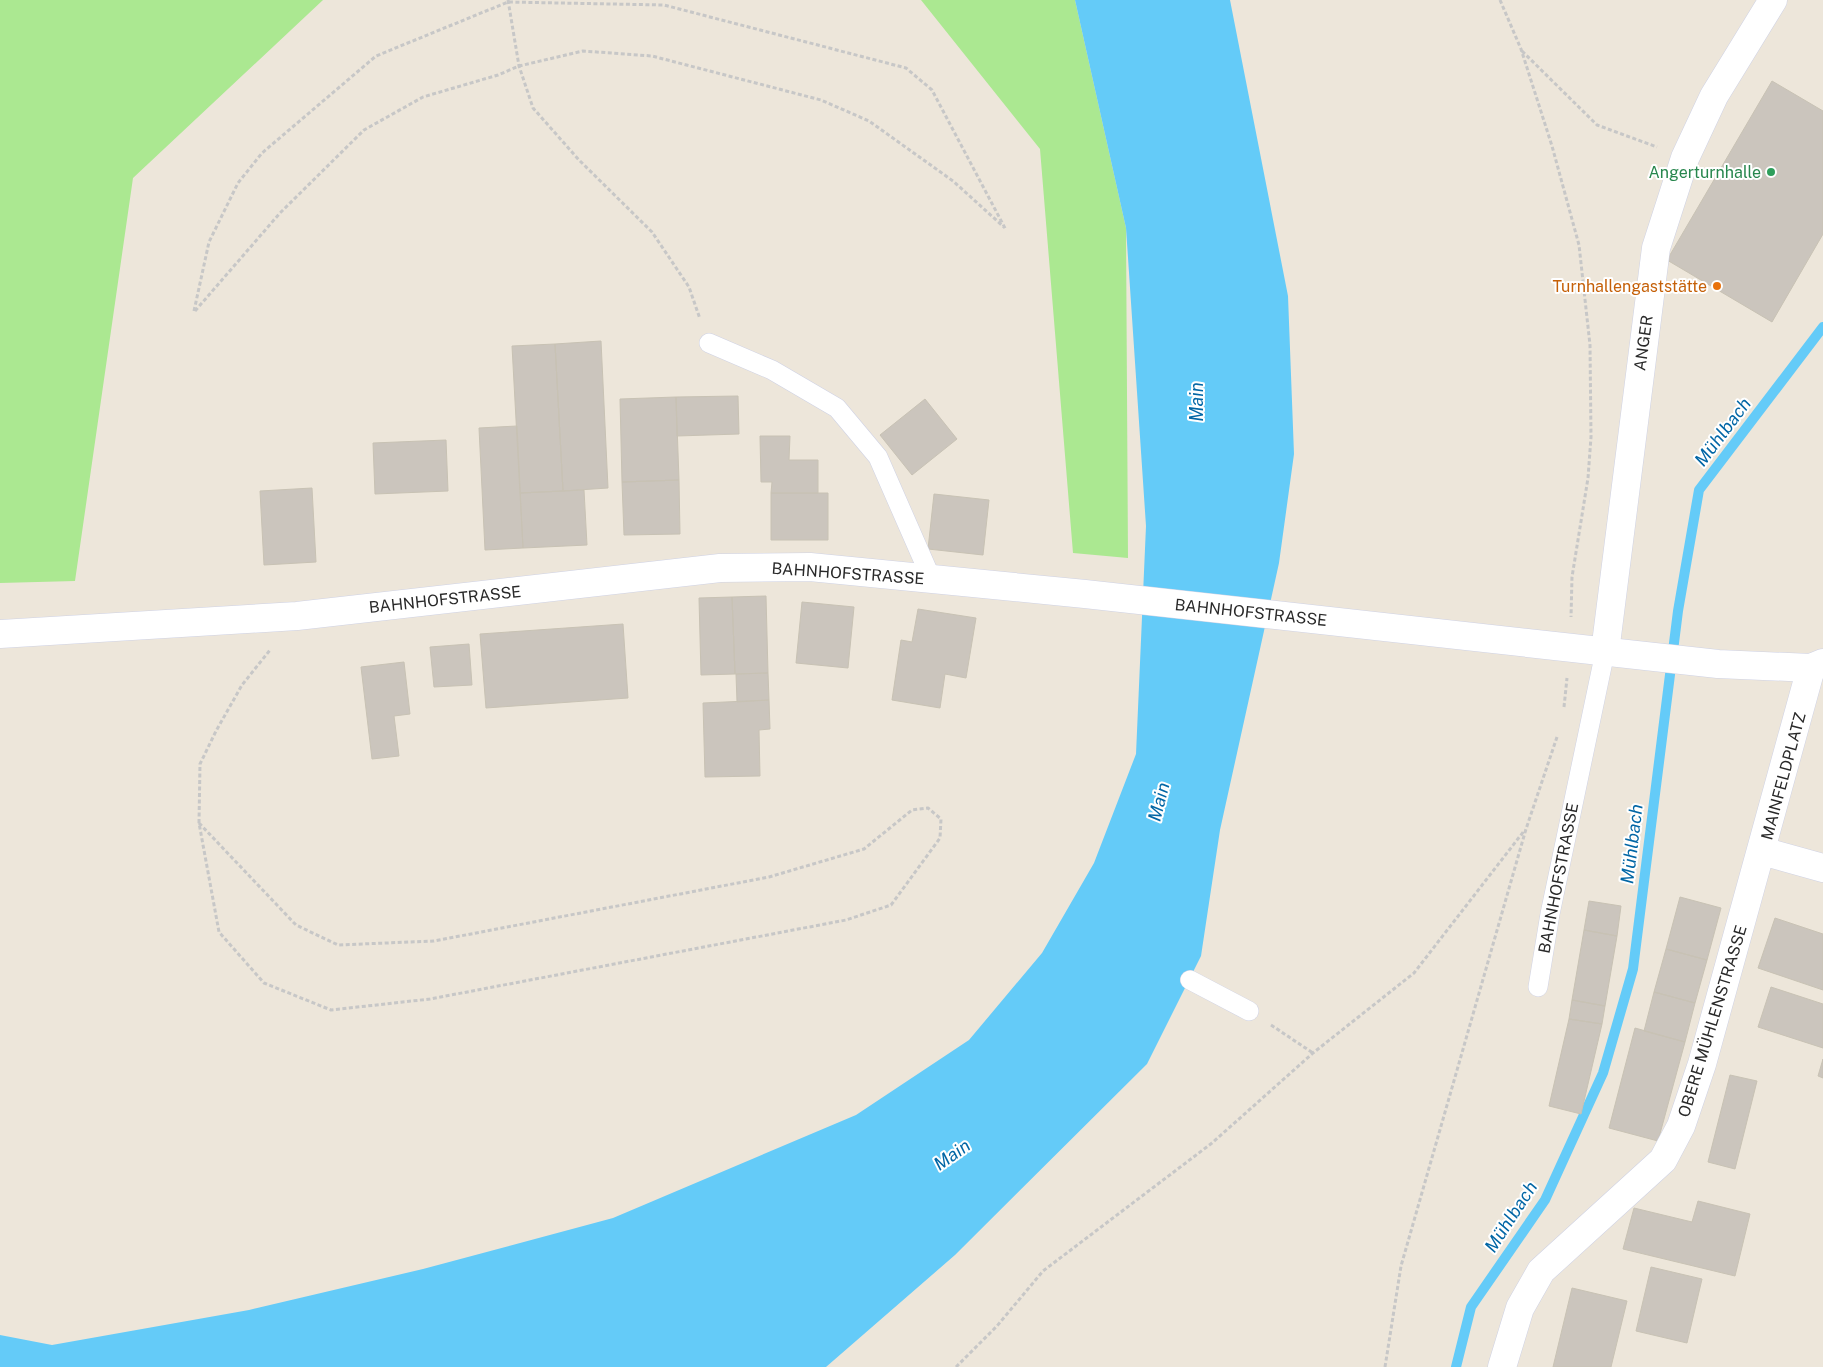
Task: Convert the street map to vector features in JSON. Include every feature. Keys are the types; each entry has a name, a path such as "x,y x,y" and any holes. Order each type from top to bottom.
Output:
{"street":[{"name":"ANGER","path":"1618,654 1656,248 1685,158 1714,96 1773,0"},
{"name":"BAHNHOFSTRASSE","path":"0,634 297,616 720,568 810,567 1085,594 1718,664 1817,666"},
{"name":"MAINFELDPLATZ","path":"1817,666 1762,851 1823,868"},
{"name":"OBERE MÜHLENSTRASSE","path":"1502,1367 1520,1308 1541,1271 1663,1160 1680,1126 1702,1064 1762,851"}],"lane":[{"path":"709,344 772,370 837,408 878,457 931,578"},
{"name":"BAHNHOFSTRASSE","path":"1538,986 1550,914 1618,654"},
{"path":"1190,980 1249,1012"}],"path":[{"path":"1500,0 1521,49 1552,146 1579,245 1590,345 1591,437 1588,478 1572,576 1570,648 1563,714"},
{"path":"508,1 519,66 532,108 579,160 652,232 689,286 709,344"},
{"path":"508,1 664,5 906,68 932,90 1006,230 953,181 869,121 821,100 652,56 583,51 519,66 498,75 423,97 364,130 280,213 194,311 209,242 238,183 262,153 376,56 508,1"},
{"path":"1521,49 1597,125 1685,158"},
{"path":"199,823 296,926 338,945 434,942 769,878 864,849 912,810 928,808 941,819 940,838 891,904 846,920 430,999 330,1010 264,983 219,932 199,823 200,764 242,685 297,616"},
{"path":"1385,1367 1401,1266 1526,829 1559,732"},
{"path":"956,1367 997,1326 1043,1271 1212,1143 1313,1053 1414,973 1526,829"},
{"path":"1249,1012 1313,1053"}],"green space":[{"path":"0,0 323,0 133,178 75,581 0,583"},
{"path":"921,0 1075,0 1126,228 1128,558 1073,553 1040,149"}],"water":[{"name":"Main","path":"1075,0 1230,0 1288,296 1294,454 1279,563 1220,830 1201,956 1147,1064 955,1255 826,1367 0,1367 0,1335 52,1345 249,1310 423,1269 613,1218 856,1115 969,1040 1042,953 1094,863 1136,754 1146,526 1126,228"}],"building":[{"name":"Angerturnhalle","path":"1772,81 1823,111 1823,234 1772,322 1667,260"},
{"path":"601,341 608,488 563,491 555,344"},
{"path":"555,344 563,491 520,493 512,346"},
{"path":"738,396 739,434 677,436 676,397"},
{"path":"676,397 679,480 622,482 620,399"},
{"path":"925,399 957,439 912,475 880,435"},
{"path":"517,426 523,548 485,550 479,428"},
{"path":"760,436 790,436 789,460 818,460 818,493 771,493 772,482 761,482"},
{"path":"446,440 448,491 375,494 373,443"},
{"path":"679,480 680,534 624,535 622,482"},
{"path":"312,488 316,562 264,565 260,491"},
{"path":"584,490 587,545 523,548 520,493"},
{"path":"771,493 828,493 828,540 771,540"},
{"path":"934,494 989,500 983,555 928,549"},
{"path":"766,596 768,673 735,674 732,597"},
{"path":"732,597 735,674 701,675 699,598"},
{"path":"802,602 854,607 848,668 796,663"},
{"path":"918,609 976,618 966,678 945,674 940,708 892,700 901,640 912,642"},
{"path":"623,624 628,698 486,708 480,634"},
{"path":"469,644 472,685 434,687 430,647"},
{"path":"404,662 410,714 394,716 399,756 372,759 361,667"},
{"path":"768,673 769,700 737,702 736,674"},
{"path":"769,700 770,729 759,730 760,776 705,777 703,703"},
{"path":"1680,897 1721,908 1707,960 1666,949"},
{"path":"1589,901 1621,906 1617,936 1584,930"},
{"path":"1775,918 1823,934 1823,990 1758,968"},
{"path":"1584,930 1617,936 1605,1006 1572,1000"},
{"path":"1666,949 1707,960 1695,1003 1654,992"},
{"path":"1771,987 1823,1004 1823,1048 1758,1027"},
{"path":"1654,992 1695,1003 1685,1042 1644,1031"},
{"path":"1572,1000 1605,1006 1602,1024 1569,1019"},
{"path":"1569,1019 1602,1024 1581,1114 1549,1106"},
{"path":"1635,1028 1685,1042 1658,1141 1609,1128"},
{"path":"1823,1059 1823,1078 1818,1076"},
{"path":"1730,1075 1757,1081 1735,1169 1708,1162"},
{"path":"1698,1201 1750,1214 1735,1276 1623,1249 1634,1208 1692,1222"},
{"path":"1651,1267 1702,1279 1687,1343 1636,1331"},
{"path":"1572,1288 1627,1301 1611,1367 1553,1367"}],"waterway":[{"name":"Mühlbach","path":"1456,1367 1471,1307 1545,1200 1603,1073 1633,969 1678,611 1699,490 1823,327"}],"place":[{"name":"Angerturnhalle","path":"1771,172"},
{"name":"Turnhallengaststätte","path":"1717,286"}]}
